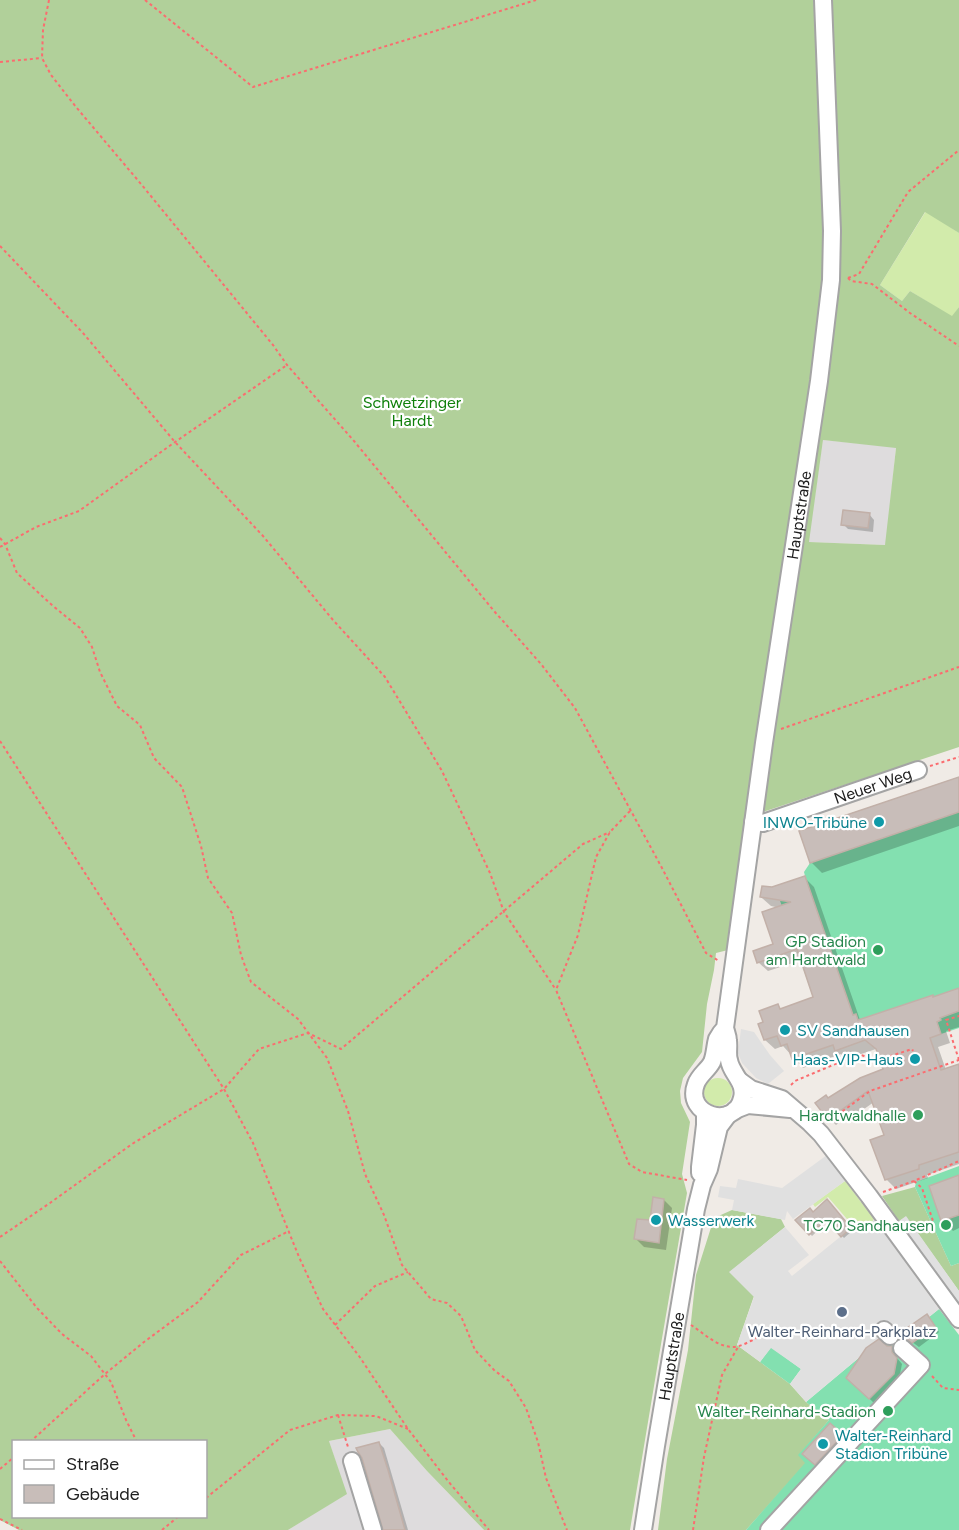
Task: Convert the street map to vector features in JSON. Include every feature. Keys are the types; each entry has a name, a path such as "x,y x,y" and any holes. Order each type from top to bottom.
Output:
{"street":[{"name":"Hauptstraße","path":"644,1530 696,1209 719,1127 740,1104 743,1096 743,1088 729,1060 725,1028 753,822 822,359 831,280 832,231 823,0"},
{"name":"Neuer Weg","path":"753,822 763,824 918,770"},
{"name":"Hauptstraße","path":"702,1185 700,1167 705,1113 699,1107 694,1092 699,1077 713,1060 717,1038 725,1028"},
{"path":"705,1072 721,1068 738,1077 751,1089 782,1099 810,1123 869,1197 959,1319"},
{"path":"705,1113 721,1117 748,1105 794,1109"},
{"path":"769,1530 921,1365 892,1338"},
{"path":"352,1461 373,1530"}],"path":[{"path":"49,0 43,30 42,58 51,75 287,365 354,441 555,681 575,708 706,953 719,961 733,964"},
{"path":"145,0 253,87 536,0"},
{"path":"0,62 42,58"},
{"path":"843,281 859,274 908,192 959,150"},
{"path":"0,246 83,333 175,442 263,536 333,620 385,677 442,771 490,873 504,912 556,990 628,1164 642,1172 702,1185"},
{"path":"848,278 851,281 872,284 959,346"},
{"path":"0,547 36,527 79,511 287,365"},
{"path":"0,538 5,544 17,573 80,628 92,647 100,672 117,706 140,725 154,758 182,787 201,846 208,878 232,913 241,955 251,982 298,1019 327,1058 348,1111 365,1174 384,1215 402,1264 431,1299 447,1303 461,1316 475,1350 508,1381 526,1408 538,1442 546,1479 567,1530"},
{"path":"779,730 959,667"},
{"path":"0,741 224,1089 253,1143 299,1257 323,1309 359,1356 408,1429 489,1530"},
{"name":"Neuer Weg","path":"918,770 959,757"},
{"path":"556,990 579,935 596,857 610,832 630,811"},
{"path":"0,1237 132,1144 224,1089 259,1049 308,1033 341,1049 583,844 610,832"},
{"path":"821,1134 826,1124 870,1090 959,1059 946,1020 959,1016"},
{"path":"791,1085 795,1081 859,1054 876,1061 912,1049 913,1052"},
{"path":"869,1197 914,1181 959,1161"},
{"path":"914,1181 922,1188 933,1221"},
{"path":"32,1440 105,1374 198,1302 241,1255 289,1231"},
{"path":"0,1261 37,1308 62,1334 91,1356 105,1374 111,1382 135,1440"},
{"path":"335,1325 375,1286 408,1272"},
{"path":"687,1322 724,1346 738,1347 761,1336"},
{"path":"693,1530 704,1457 722,1375 738,1347"},
{"path":"921,1365 943,1388 959,1390"},
{"path":"207,1497 290,1430 338,1415 376,1416 408,1429"},
{"path":"338,1415 352,1461"},
{"path":"0,1469 12,1459"},
{"path":"162,1530 177,1518"},
{"path":"0,1519 22,1530"}],"shaded area":[{"path":"823,440 896,447 886,545 808,542"},
{"path":"741,1029 754,1032 784,1071 768,1084 756,1078 742,1063 738,1053"},
{"path":"827,1155 845,1181 793,1219 787,1211 785,1220 732,1210 734,1200 718,1197 720,1186 736,1188 738,1179 782,1188"},
{"path":"906,1216 959,1291 959,1310 895,1224"},
{"name":"Walter-Reinhard-Parkplatz","path":"874,1219 939,1309 901,1333 897,1331 883,1342 879,1339 866,1348 861,1356 806,1402 790,1384 801,1369 771,1348 760,1362 737,1345 754,1297 729,1272 785,1227 809,1255 788,1271 792,1276 856,1224 867,1231"},
{"path":"390,1429 484,1530 288,1530 346,1494 329,1441"}],"green space":[{"name":"Schwetzinger Hardt","path":"0,0 959,0 959,233 925,212 880,285 902,301 910,291 952,316 959,307 959,747 748,817 728,950 716,953 702,1052 683,1078 680,1091 681,1103 690,1122 682,1174 687,1193 630,1530 484,1530 390,1429 329,1441 347,1494 288,1530 19,1530 0,1520","holes":["823,440 896,448 885,545 809,542"]},
{"path":"926,211 959,233 959,307 952,317 910,291 902,301 880,285"},
{"name":"GP Stadion am Hardtwald","path":"959,777 959,1028 878,1055 876,1049 865,1040 835,1051 822,1014 819,1015 775,886 805,876 804,872 810,863 799,831"},
{"path":"718,1078 728,1082 732,1092 728,1102 718,1106 708,1102 704,1092 708,1082"},
{"name":"TC70 Sandhausen","path":"959,1166 959,1263 951,1266 915,1187 916,1182"},
{"path":"845,1181 874,1219 867,1231 856,1224 853,1226 828,1197 815,1207 813,1204"},
{"path":"915,1187 951,1266 959,1263 959,1291 906,1217 899,1221 882,1196"},
{"path":"732,1210 781,1219 785,1227 730,1272 754,1296 737,1345 790,1384 806,1402 829,1420 799,1455 806,1463 746,1530 658,1530 667,1459 688,1350 696,1275 714,1218"},
{"name":"Walter-Reinhard-Stadion","path":"939,1309 959,1335 959,1530 746,1530 805,1463 798,1455 829,1420 806,1402 861,1356 866,1348 880,1339 883,1341 898,1330 929,1317"},
{"path":"771,1347 801,1369 790,1384 760,1362"}],"building":[{"path":"843,510 870,513 868,528 841,525"},
{"name":"INWO-Tribüne","path":"959,777 959,812 810,863 799,831"},
{"path":"805,876 853,1015 856,1014 858,1020 959,988 959,1011 940,1018 941,1020 937,1022 941,1034 930,1038 941,1070 959,1064 959,1152 919,1165 919,1169 885,1180 870,1140 884,1135 868,1091 837,1113 834,1110 825,1116 815,1103 826,1095 828,1098 860,1078 883,1069 876,1049 865,1040 835,1051 833,1045 792,1059 787,1044 781,1046 777,1036 764,1040 758,1024 763,1022 759,1011 778,1004 780,1009 813,997 797,949 757,963 753,951 773,944 762,912 791,902 760,897 762,886 772,887"},
{"path":"959,1175 959,1215 941,1221 929,1186"},
{"name":"Wasserwerk","path":"653,1197 664,1199 659,1243 634,1239 637,1219 650,1220"},
{"path":"827,1199 851,1228 841,1237 826,1220 809,1235 795,1220 810,1208 813,1212"},
{"path":"927,1314 935,1326 912,1343 905,1338 900,1338 900,1333"},
{"name":"Walter-Reinhard-Stadion","path":"879,1339 887,1346 892,1346 892,1352 897,1358 894,1374 869,1399 846,1378 866,1348"},
{"name":"Walter-Reinhard Stadion Tribüne","path":"830,1423 843,1435 815,1465 802,1454"},
{"path":"379,1442 405,1530 383,1530 362,1458 356,1448"}],"place":[{"name":"INWO-Tribüne","path":"879,822"},
{"name":"GP Stadion am Hardtwald","path":"878,950"},
{"name":"SV Sandhausen","path":"785,1030"},
{"name":"Haas-VIP-Haus","path":"915,1059"},
{"name":"Hardtwaldhalle","path":"918,1115"},
{"name":"Wasserwerk","path":"656,1220"},
{"name":"TC70 Sandhausen","path":"946,1225"},
{"name":"Walter-Reinhard-Parkplatz","path":"842,1312"},
{"name":"Walter-Reinhard-Stadion","path":"888,1411"},
{"name":"Walter-Reinhard Stadion Tribüne","path":"823,1444"}]}
